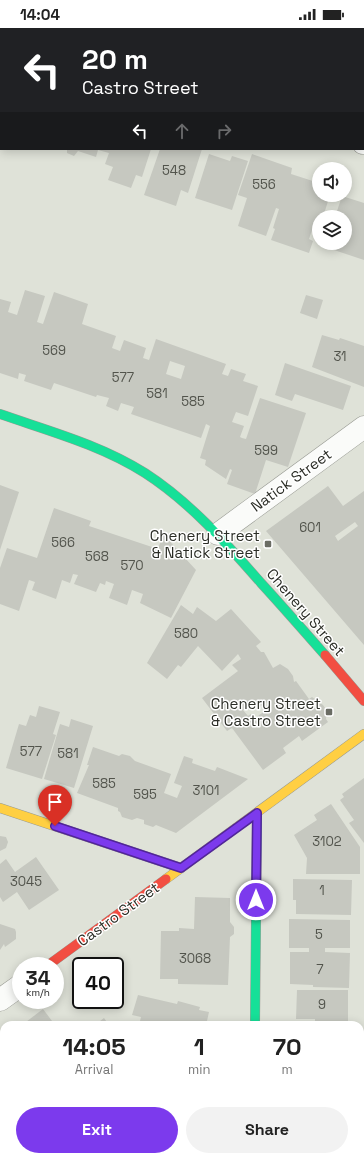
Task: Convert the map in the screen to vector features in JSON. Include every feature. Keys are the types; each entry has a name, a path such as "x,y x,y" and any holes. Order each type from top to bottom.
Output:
{"street":[{"name":"Chenery Street","path":"0,414 86,444 122,460 159,482 192,507 218,534 364,701"},
{"name":"Natick Street","path":"218,534 364,427"},
{"name":"Castro Street","path":"59,957 364,734"},
{"path":"0,808 181,868"},
{"path":"255,1021 257,813"},
{"path":"0,1000 12,991"}],"building":[{"path":"67,150 98,150 96,157 78,151 74,156 67,153"},
{"path":"98,150 151,150 142,177 136,175 131,188 108,180 113,167 105,164 109,153"},
{"path":"160,150 202,150 188,193 181,190 176,206 144,195"},
{"path":"209,154 230,161 232,156 248,161 232,210 195,198"},
{"path":"252,154 292,168 291,174 312,181 312,202 328,202 325,210 312,210 312,230 309,239 312,240 312,244 309,253 271,240 279,209 276,208 266,236 238,226 247,198 238,195"},
{"path":"352,199 364,203 364,260 334,250 352,250 352,210 337,210 340,202 352,202"},
{"path":"25,290 45,296 37,322 43,324 54,292 88,304 82,324 116,336 112,348 120,351 124,340 146,348 143,358 149,360 156,339 226,364 222,374 228,376 231,369 246,374 243,381 258,386 248,416 236,412 232,422 244,426 240,437 246,439 260,398 306,413 288,467 266,460 255,494 227,484 232,470 230,469 226,479 205,465 206,460 200,458 210,426 206,424 201,438 131,414 134,407 121,403 118,411 106,406 109,398 97,395 96,397 54,383 51,390 24,381 26,375 19,373 18,379 0,373 0,299 11,302 8,312 17,315","holes":["170,361 185,366 181,379 166,374"]},
{"path":"306,295 323,300 317,319 300,313"},
{"path":"322,335 339,340 340,338 364,346 364,387 312,367"},
{"path":"285,363 351,386 343,410 295,394 292,401 275,395"},
{"path":"0,485 19,492 0,550"},
{"path":"328,486 343,506 364,491 364,645 266,531","holes":["355,522 358,526 338,541 335,536"]},
{"path":"54,508 91,521 89,526 158,549 163,534 196,570 171,618 140,603 143,594 132,590 127,605 109,598 114,584 106,581 105,585 100,583 96,592 74,584 78,575 73,574 70,583 62,580 56,599 32,590 35,582 29,580 19,611 0,604 0,568 7,548 37,558"},
{"path":"181,605 193,614 197,607 216,621 231,609 261,642 256,646 261,652 264,652 273,668 280,664 288,669 293,676 294,682 296,681 309,699 312,697 323,705 327,711 326,719 328,722 302,741 299,736 283,748 286,753 263,770 232,728 227,731 202,698 238,671 232,665 241,659 238,654 222,671 198,646 181,667 178,665 167,679 147,663","holes":["267,702 270,707 254,719 251,714 248,716 243,710 252,703 257,709"]},
{"path":"39,706 60,712 53,734 56,735 42,779 6,768 19,724 26,726 30,715 36,717"},
{"path":"71,719 93,726 74,788 44,779 60,724 69,727"},
{"path":"93,747 119,756 122,754 130,756 135,761 171,774 164,793 177,798 182,786 174,783 184,756 193,759 192,763 215,771 217,767 248,779 176,833 156,825 153,827 144,824 144,820 137,818 132,820 122,817 118,811 118,808 77,793 89,765 87,765"},
{"path":"364,778 364,843 349,823 354,820 340,800 344,797 342,794"},
{"path":"331,804 360,847 360,874 306,874 307,858 294,835 317,820 314,815"},
{"path":"0,836 6,837 8,842 6,848 0,851"},
{"path":"36,857 59,890 29,910 17,892 3,902 0,897 0,864 6,859 15,872"},
{"path":"293,879 352,880 351,915 296,914 296,900 293,900"},
{"path":"195,897 230,898 230,922 234,927 234,934 230,937 228,985 178,984 178,979 160,979 161,931 179,931 179,928 194,929"},
{"path":"289,919 350,920 350,948 325,948 325,952 350,953 349,988 313,987 313,985 290,984 290,952 309,952 309,948 289,948"},
{"path":"0,924 15,929 16,939 5,947 4,944 0,950"},
{"path":"297,990 348,990 348,1021 315,1021 315,1019 296,1019"},
{"path":"138,995 177,1004 178,1001 200,1007 199,1010 209,1012 207,1021 140,1021 141,1017 132,1015"},
{"path":"43,1009 52,1021 27,1021"}],"traffic: fast":[{"path":"0,414 111,454 145,473 161,484 192,510 221,538 325,655"},
{"path":"255,1021 257,813"}],"traffic: slow":[{"path":"166,879 364,734"},
{"path":"0,808 181,868"}],"traffic: jam":[{"path":"325,655 364,701"},
{"path":"59,957 166,879"}],"place":[{"name":"Chenery Street & Natick Street","path":"268,544"},
{"name":"Chenery Street & Castro Street","path":"329,712"}],"route":[{"path":"55,826 181,868 257,813 256,900"}]}
